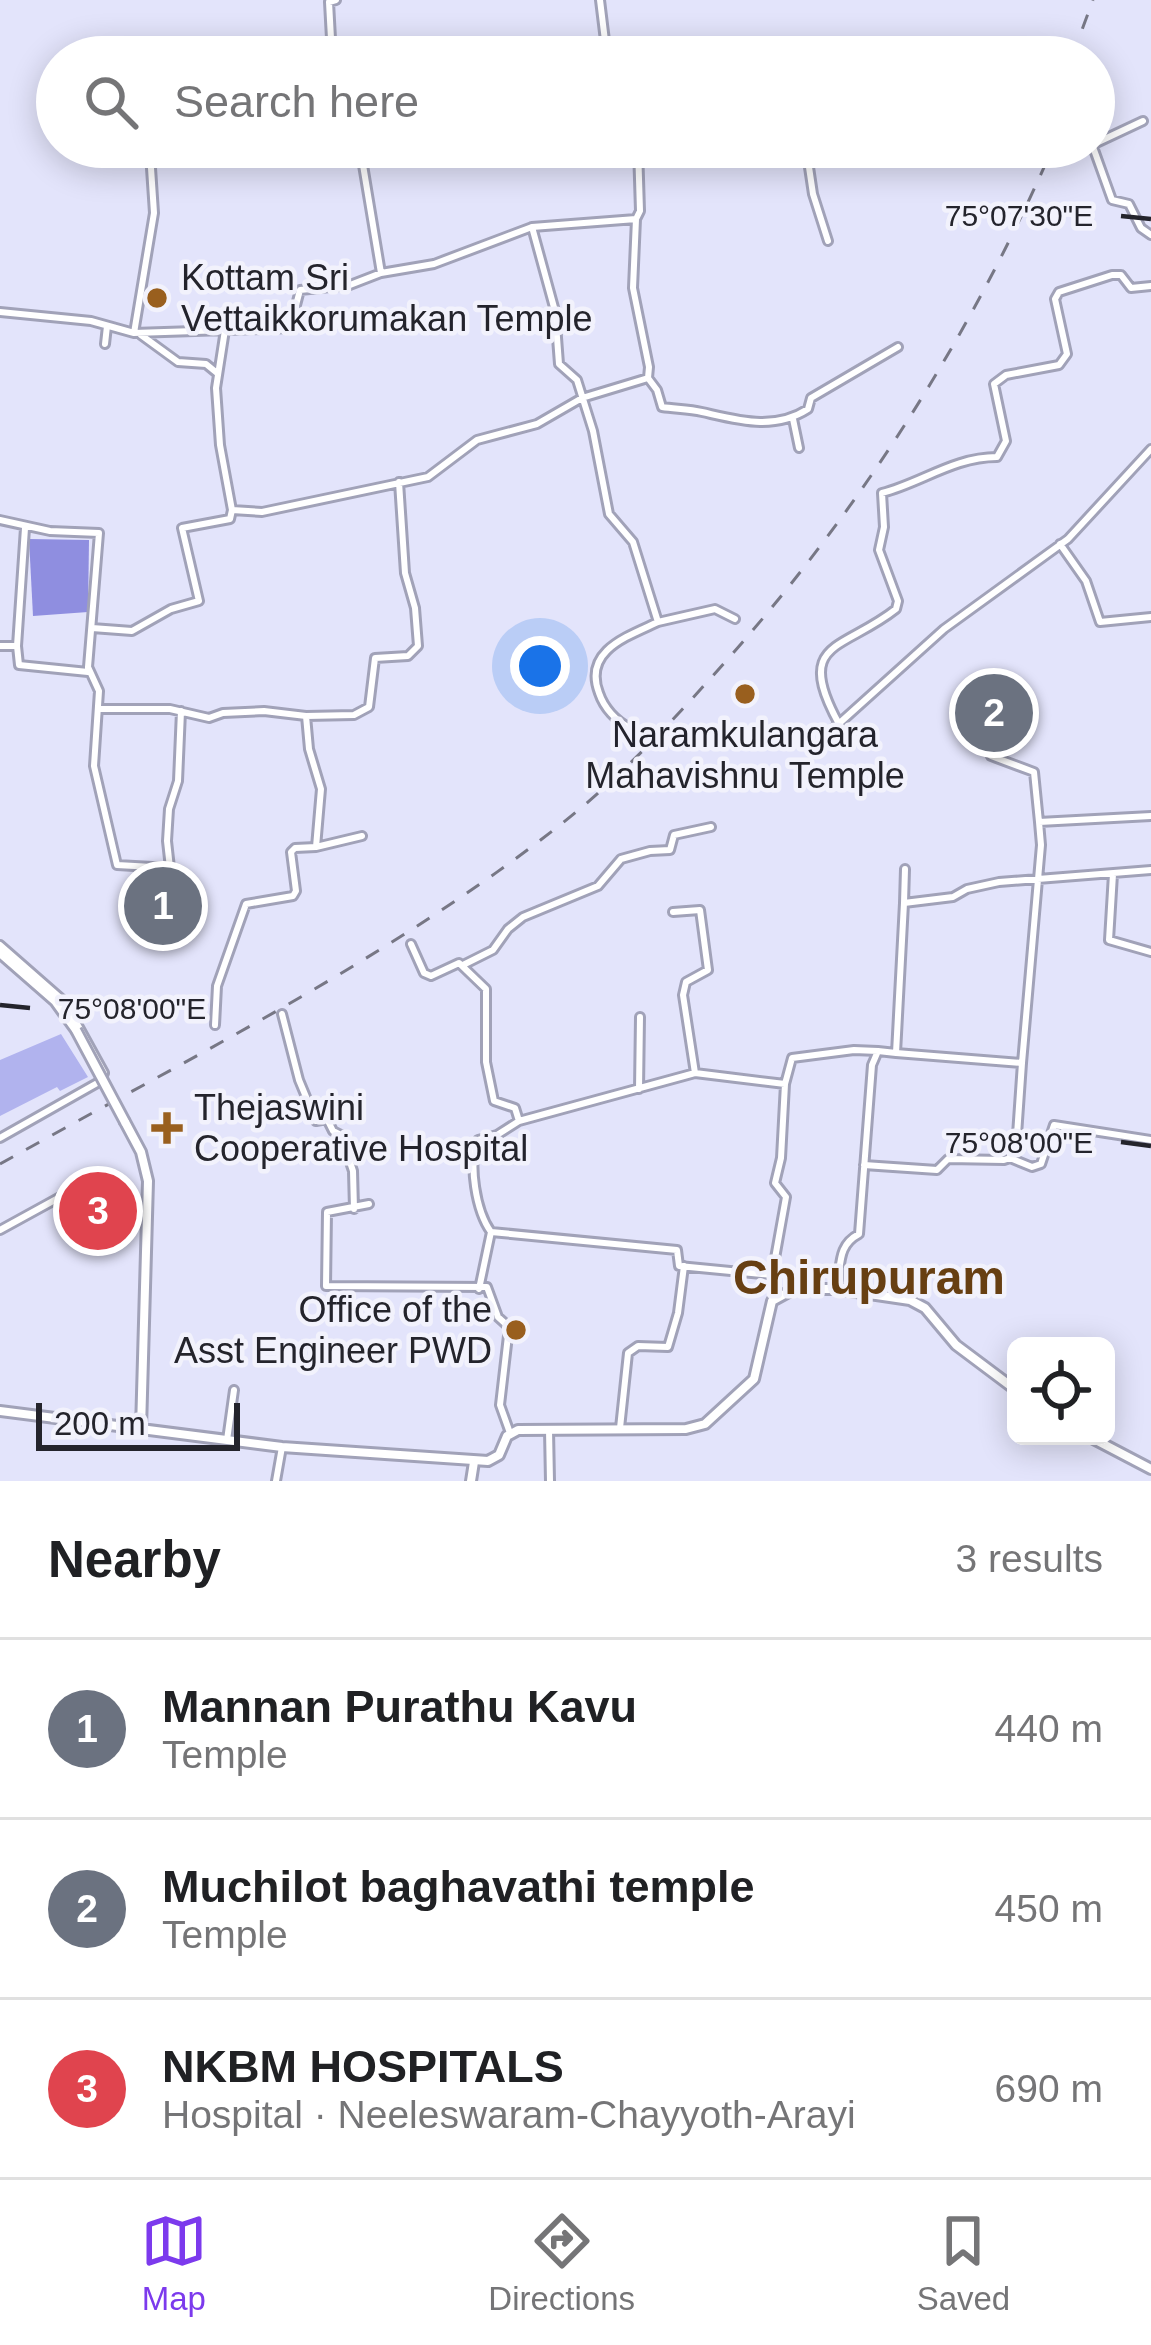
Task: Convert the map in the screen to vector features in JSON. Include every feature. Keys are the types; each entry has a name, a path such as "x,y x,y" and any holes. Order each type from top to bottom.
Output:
{"main road":[{"path":"0,949 56,1001 141,1152 148,1181 142,1430"},
{"path":"0,1411 281,1447 475,1462 494,1459 510,1433 686,1429 705,1424 754,1379 775,1297 794,1289 836,1289 918,1304 956,1345 1007,1383"},
{"path":"1105,1445 1151,1469"},
{"path":"471,1481 475,1462"}],"street":[{"path":"331,36 329,2 336,0"},
{"path":"600,0 605,36"},
{"path":"1115,135 1144,121"},
{"path":"136,332 154,213 151,168"},
{"path":"364,168 381,273"},
{"path":"639,168 633,288 648,378 662,406 728,421 793,419 808,409 811,398 898,347"},
{"path":"809,168 828,241"},
{"path":"1102,168 1112,200 1129,204 1150,236"},
{"path":"0,312 136,332 290,328 300,290 350,285 381,273 434,264 532,227 636,219"},
{"path":"532,227 554,311 560,364 577,380 593,431 609,514 633,542 658,622"},
{"path":"1151,286 1131,288 1121,275 1112,275 1059,292 1055,299 1067,354 1060,365 1006,375 994,384 1006,441 997,457 926,473 906,489 882,493 884,527 879,550 898,601 888,616 838,642 818,672 837,726 944,629 1060,544 1151,449"},
{"path":"105,344 107,326"},
{"path":"92,628 124,633 145,627 170,609 199,601 182,528 230,519 232,510 220,445 218,376 225,330"},
{"path":"136,332 178,362 206,364 218,376"},
{"path":"232,510 262,512 428,476 476,440 544,422 582,398 648,378"},
{"path":"793,419 799,448"},
{"path":"98,709 181,712 209,718 223,712 264,711 354,715 369,707 375,658 408,656 418,646 415,608 405,573 399,482"},
{"path":"0,520 25,528 99,533 88,672 19,665 25,528"},
{"path":"1060,544 1086,581 1100,622 1151,617"},
{"path":"630,728 604,706 593,672 598,658 658,622 715,609 735,619"},
{"path":"0,646 17,646"},
{"path":"88,667 99,692 94,766 117,865 170,868 166,841 178,781 181,712"},
{"path":"306,716 321,789 316,847"},
{"path":"992,756 1034,772 1039,822 1019,1123 1017,1135 1011,1137 1010,1158"},
{"path":"1039,822 1151,816"},
{"path":"463,965 493,950 508,928 523,917 598,886 621,860 670,850 674,836 711,827"},
{"path":"215,1025 217,986 244,908 253,901 292,896 296,891 291,852 295,848 362,836"},
{"path":"896,1053 905,869"},
{"path":"904,903 952,898 967,889 1036,878 1151,870"},
{"path":"1113,874 1109,940 1151,952"},
{"path":"673,911 700,910 708,970 686,982 683,995 695,1073"},
{"path":"411,944 424,973 431,976 459,963 486,989 486,1062 494,1101 515,1108 519,1121"},
{"path":"0,949 65,1002 104,1073 99,1082 0,1138"},
{"path":"282,1014 308,1107 316,1121 327,1119 341,1135 353,1171 354,1209"},
{"path":"639,1089 640,1017"},
{"path":"775,1297 772,1275 786,1197 775,1183 792,1058 854,1050 1022,1063"},
{"path":"836,1289 841,1252 846,1241 859,1234 872,1065 878,1051"},
{"path":"479,1289 491,1232 484,1222 474,1145 519,1121 695,1073 785,1084"},
{"path":"864,1166 937,1170 948,1159 1010,1158 1032,1167 1040,1164 1054,1125 1151,1140"},
{"path":"0,1230 93,1179"},
{"path":"369,1204 327,1212 326,1286 487,1287 498,1317 509,1327 500,1405 510,1433"},
{"path":"491,1232 677,1250 679,1266 772,1275"},
{"path":"620,1428 628,1353 638,1346 668,1347 684,1266"},
{"path":"227,1441 234,1390"},
{"path":"549,1430 550,1481"},
{"path":"276,1481 281,1447"}],"shaded area":[{"path":"29,539 89,540 88,612 33,616"},
{"path":"61,1034 88,1077 0,1116 0,1060"}],"railway":[{"path":"1080,36 1093,0"},
{"path":"0,1164 286,1005 427,920 560,825 619,774 762,620 859,493 945,360 1043,168"}],"place":[{"name":"Kottam Sri Vettaikkorumakan Temple","path":"157,298"},
{"name":"Naramkulangara Mahavishnu Temple","path":"745,694"},
{"name":"Muchilot baghavathi temple","path":"994,713"},
{"name":"Mannan Purathu Kavu","path":"163,906"},
{"name":"Thejaswini Cooperative Hospital","path":"167,1128"},
{"name":"NKBM HOSPITALS","path":"98,1211"},
{"name":"Office of the Asst Engineer PWD","path":"516,1330"}],"district":[{"name":"Chirupuram","path":"869,1277"}]}
